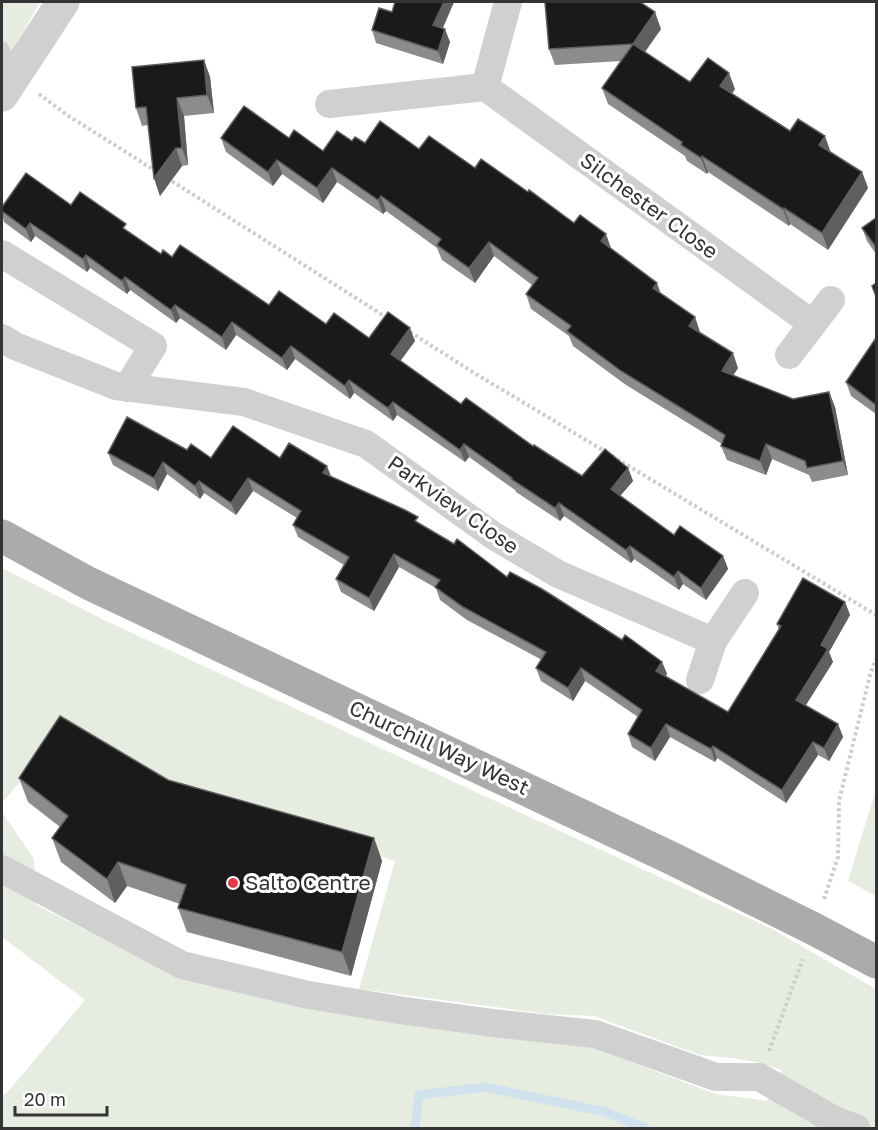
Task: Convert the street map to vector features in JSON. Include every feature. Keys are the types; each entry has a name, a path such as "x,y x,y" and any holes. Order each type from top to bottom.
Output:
{"main road":[{"name":"Churchill Way West","path":"2,536 88,583 669,857 876,962"}],"street":[{"path":"13,78 63,2"},
{"path":"328,104 485,87 508,2"},
{"name":"Silchester Close","path":"485,87 813,324"},
{"path":"2,254 153,346 127,388"},
{"path":"789,355 831,300"},
{"name":"Parkview Close","path":"2,338 15,346 116,386 244,402 366,444 494,536 558,574 713,641"},
{"path":"700,680 713,641 745,593"},
{"path":"2,869 182,965 343,1000 493,1023 595,1034 716,1077 759,1077 834,1120 856,1128"}],"path":[{"path":"13,78 67,115 390,320"},
{"path":"400,326 876,615"},
{"path":"759,1077 838,857 839,801 867,686 876,659"}],"shaded area":[{"path":"2,2 40,2 2,68"},
{"path":"2,568 104,620 772,929 876,989 876,1128 2,1128 2,1095 6,1094 85,1000 2,937 2,812 34,859 36,905 185,979 591,1047 716,1094 767,1101 782,1070 756,1062 700,1055 594,1016 547,1014 359,989 395,861 205,803 66,728 2,803"},
{"path":"876,789 876,896 848,881"}],"building":[{"path":"395,2 444,2 433,25 445,29 438,51 372,30 379,8 392,12"},
{"path":"545,2 640,2 655,12 633,44 549,49"},
{"path":"633,44 690,82 708,58 729,73 720,86 790,131 798,119 825,136 819,145 862,172 822,233 681,145 682,142 602,88"},
{"path":"204,60 207,95 177,98 182,148 176,148 154,178 146,107 136,108 132,67"},
{"path":"244,106 289,138 294,130 323,151 337,131 352,141 355,137 365,143 380,121 419,149 429,136 475,168 481,159 574,223 580,215 606,234 601,241 657,283 653,288 695,317 689,326 733,353 722,371 793,399 829,392 843,461 807,468 805,461 766,444 760,461 721,446 725,435 621,371 567,331 571,326 526,294 538,278 489,242 469,268 437,245 441,239 381,196 378,200 332,168 317,188 277,160 268,172 221,138"},
{"path":"26,173 71,205 80,192 126,224 123,228 161,254 163,250 172,257 180,245 269,305 279,291 326,324 334,313 369,338 388,312 410,328 391,354 461,404 466,398 533,446 582,476 605,449 628,468 611,489 674,535 680,526 723,556 701,588 678,571 674,577 630,546 626,550 559,503 555,508 464,444 460,450 393,402 388,408 349,380 345,386 291,346 282,358 232,322 222,337 175,305 171,310 125,277 122,281 86,255 83,259 30,223 26,229 2,211 2,207"},
{"path":"876,218 876,247 862,228"},
{"path":"876,283 876,296 872,286"},
{"path":"876,338 876,405 846,382"},
{"path":"127,417 187,450 191,444 211,458 233,426 280,458 289,443 327,466 323,473 405,510 418,517 415,521 454,544 457,539 507,577 510,572 542,589 622,640 625,635 662,662 656,671 728,712 781,626 777,624 803,578 845,602 821,645 828,649 796,700 838,724 824,748 813,742 782,790 713,746 711,749 666,724 651,748 628,734 642,710 581,668 568,688 536,668 546,652 463,607 435,587 440,580 394,554 369,598 336,579 349,557 293,525 301,511 248,478 231,503 199,481 195,486 163,462 154,478 108,453"},
{"path":"60,716 168,780 374,838 342,952 178,908 186,885 118,862 107,879 52,838 68,816 19,778"}],"waterway":[{"path":"415,1128 419,1095 485,1087 605,1112 645,1128"}],"place":[{"name":"Salto Centre","path":"233,883"}]}
